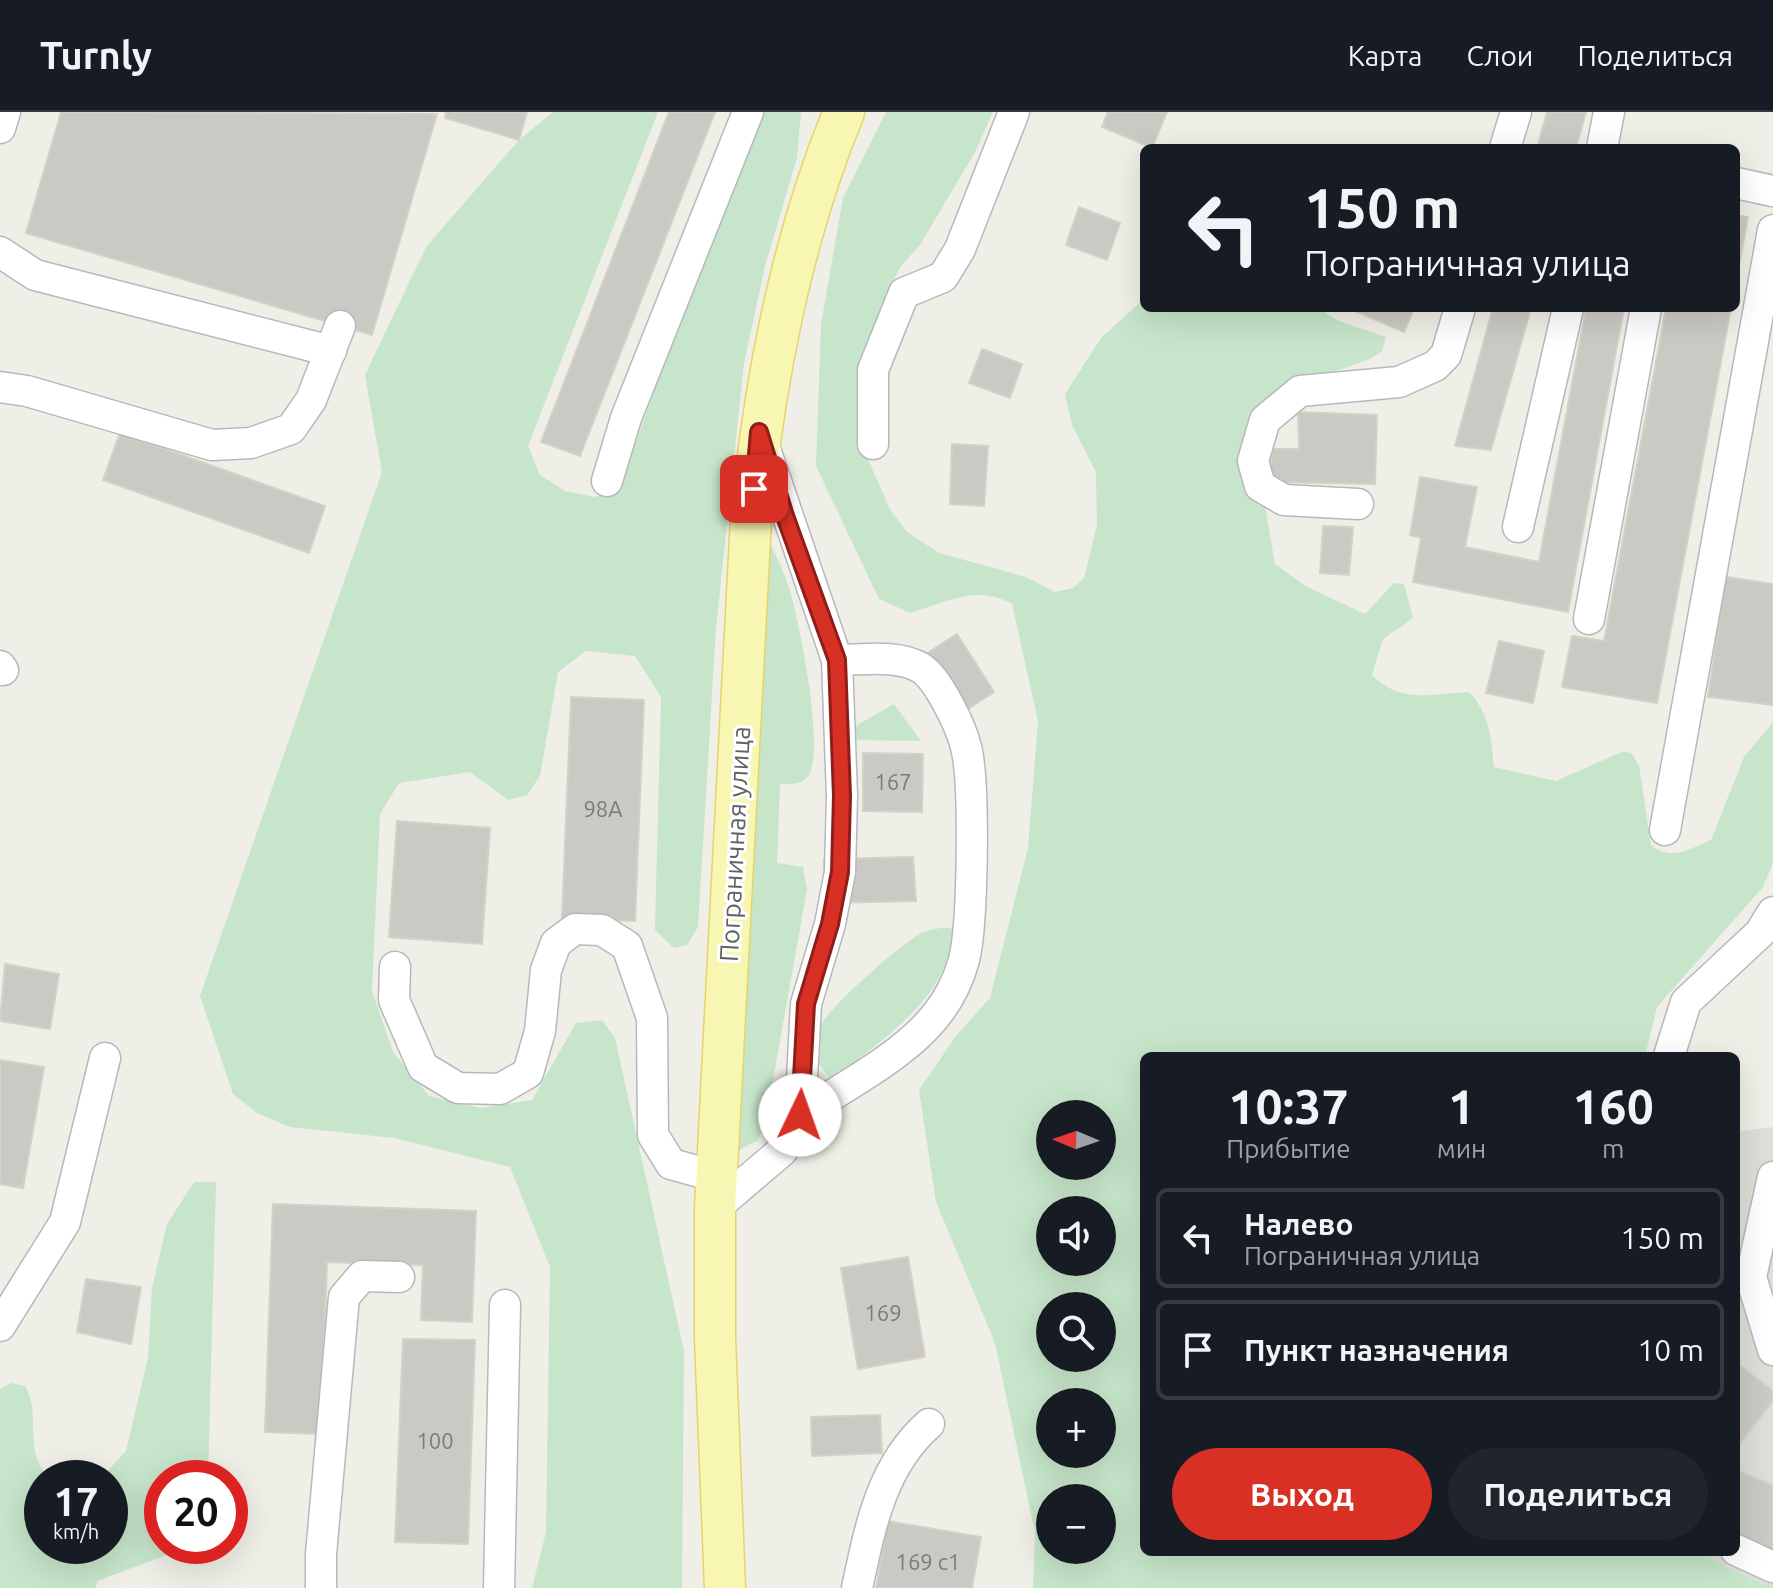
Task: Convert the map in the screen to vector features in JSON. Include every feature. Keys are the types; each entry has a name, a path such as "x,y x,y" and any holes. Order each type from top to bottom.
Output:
{"main road":[{"name":"Пограничная улица","path":"725,1588 715,1338 717,1193 751,518 759,432 787,298 832,140 844,112"}],"street":[{"path":"0,128 5,112"},
{"path":"607,481 626,418 748,112"},
{"path":"873,444 873,370 904,293 943,277 960,249 1014,112"},
{"path":"1506,144 1516,112"},
{"path":"1603,144 1609,112"},
{"path":"1740,184 1773,191"},
{"path":"1665,830 1762,360 1773,230"},
{"path":"0,252 35,275 335,338 311,400 291,429 251,443 212,445 27,391 0,387"},
{"path":"1358,504 1284,500 1260,486 1253,461 1265,420 1300,391 1399,382 1435,366 1446,355 1459,312"},
{"path":"1518,527 1567,312"},
{"path":"1589,619 1645,312"},
{"path":"395,967 394,1000 423,1067 458,1088 500,1089 528,1073 540,1031 546,970 556,943 575,929 602,930 627,946 652,1018 653,1135 671,1164 717,1193 782,1151 800,1115 806,1004 830,924 840,872 842,796 837,660 785,516 759,432"},
{"path":"800,1115 868,1071 937,1015 964,960 967,934 970,808 966,747 950,708 924,670 901,660 837,660"},
{"path":"1670,1052 1686,1002 1760,933 1773,912"},
{"path":"0,1326 65,1222 105,1058"},
{"path":"1773,1177 1768,1226 1751,1277 1773,1350"},
{"path":"321,1588 321,1554 344,1297 362,1276 399,1277"},
{"path":"499,1588 505,1305"},
{"path":"857,1588 874,1509 912,1439 929,1424"},
{"path":"1740,1552 1773,1567"}],"shaded area":[{"path":"1773,1127 1773,1588 1729,1569 1708,1556 1740,1556 1740,1131"}],"green space":[{"path":"553,112 658,112 528,446 540,475 565,491 595,497 620,487 685,304 759,112 801,112 797,158 765,266 744,363 716,628 698,927 687,945 674,948 655,930 661,697 635,656 586,651 558,672 540,776 527,795 508,800 470,772 399,783 380,814 372,991 393,1052 429,1096 481,1108 532,1100 576,1023 602,1020 615,1038 684,1351 682,1588 532,1588 546,1532 550,1267 510,1167 394,1138 290,1127 257,1113 233,1094 200,996 382,472 365,375 426,247 519,140"},
{"path":"886,112 993,112 975,152 920,245 901,266 887,292 861,369 866,455 891,511 907,532 939,553 1026,577 1055,592 1073,588 1084,578 1097,525 1096,472 1072,425 1065,394 1101,338 1140,303 1140,312 1324,312 1339,321 1386,337 1382,351 1370,359 1285,389 1257,412 1265,506 1275,564 1307,587 1365,614 1394,583 1404,584 1413,618 1383,639 1372,675 1405,694 1469,692 1485,718 1494,767 1556,781 1624,751 1632,754 1639,765 1651,845 1666,853 1688,850 1711,840 1744,757 1773,722 1773,863 1763,887 1657,1007 1646,1052 1140,1052 1140,1556 1708,1556 1729,1569 1773,1588 1033,1588 1035,1533 995,1343 936,1202 919,1090 956,1036 990,998 1028,848 1038,721 1012,604 999,598 974,595 910,613 879,599 816,466 821,324 843,198"},
{"path":"762,526 784,572 793,604 809,685 814,741 813,762 808,776 792,784 780,784 777,863 803,867 807,889 765,1125 757,1141 735,1152"},
{"path":"894,704 921,741 851,740 857,725"},
{"path":"953,928 949,953 927,996 892,1032 833,1080 823,1070 816,1052 818,1030 823,1021 895,952 921,934"},
{"path":"194,1182 216,1182 208,1460 144,1460 144,1564 97,1581 96,1588 0,1588 0,1389 11,1383 25,1386 30,1397 38,1460 24,1460 24,1564 128,1564 128,1460 118,1460 126,1451 148,1358 152,1288 167,1224"}],"building":[{"path":"61,112 437,114 372,335 26,233"},
{"path":"446,112 527,112 519,140 445,118"},
{"path":"669,112 715,112 580,456 541,442"},
{"path":"1108,112 1167,112 1154,144 1142,144 1102,127"},
{"path":"1547,112 1586,112 1577,144 1538,144"},
{"path":"1079,207 1120,223 1107,260 1066,245"},
{"path":"1740,216 1748,217 1740,260"},
{"path":"1357,312 1412,312 1404,332"},
{"path":"1492,312 1530,312 1491,450 1455,446"},
{"path":"1585,312 1623,312 1568,612 1413,582 1421,538 1410,535 1420,477 1477,487 1465,547 1539,562"},
{"path":"1665,312 1730,312 1657,703 1562,687 1572,636 1604,641"},
{"path":"982,349 1022,364 1010,398 969,383"},
{"path":"1298,412 1377,415 1375,484 1270,482 1272,449 1299,449"},
{"path":"120,433 325,506 309,553 103,480"},
{"path":"952,444 988,446 984,506 950,504"},
{"path":"1323,526 1353,527 1349,575 1320,573"},
{"path":"1726,577 1773,584 1773,705 1708,697"},
{"path":"957,634 994,692 965,711 926,654"},
{"path":"1499,641 1544,651 1533,703 1486,693"},
{"path":"571,697 644,700 635,921 562,918"},
{"path":"863,753 923,754 922,812 863,811"},
{"path":"397,821 490,828 482,944 389,937"},
{"path":"913,857 916,901 825,903 824,859"},
{"path":"5,964 59,974 50,1029 0,1021"},
{"path":"0,1060 44,1067 23,1188 0,1184"},
{"path":"273,1204 476,1211 472,1322 421,1320 423,1265 327,1262 321,1434 265,1432"},
{"path":"908,1257 925,1357 858,1369 841,1268"},
{"path":"86,1279 141,1287 131,1344 77,1332"},
{"path":"403,1339 475,1340 468,1544 395,1542"},
{"path":"1740,1365 1773,1391 1773,1401 1740,1443"},
{"path":"880,1415 882,1453 812,1456 811,1417"},
{"path":"1740,1472 1773,1485 1773,1555 1740,1539"},
{"path":"887,1521 981,1537 972,1588 876,1588"}],"route":[{"path":"754,489 759,432 785,516 837,660 842,796 840,872 830,924 806,1004 800,1115"}]}
